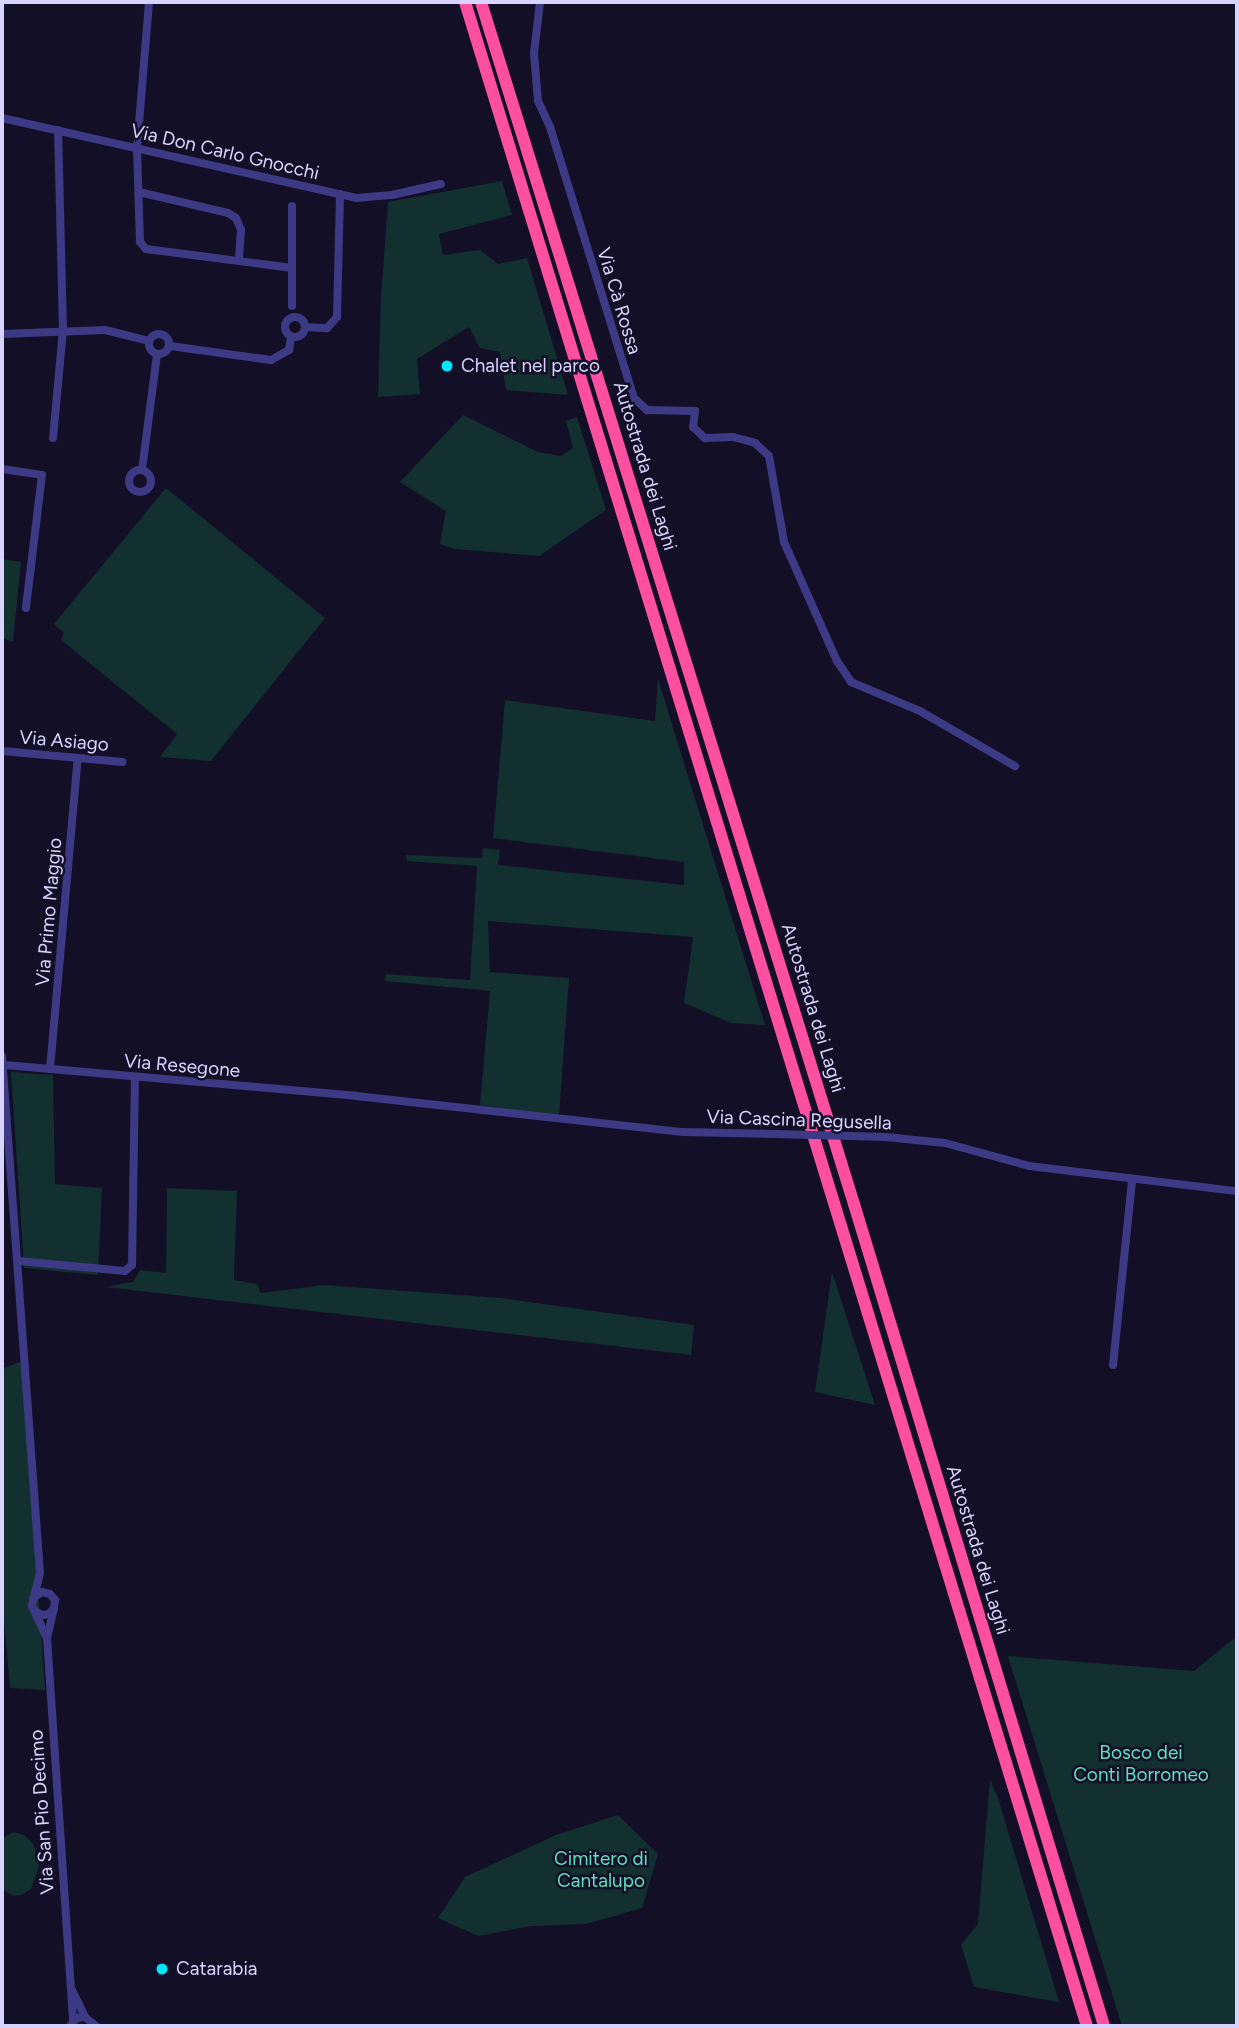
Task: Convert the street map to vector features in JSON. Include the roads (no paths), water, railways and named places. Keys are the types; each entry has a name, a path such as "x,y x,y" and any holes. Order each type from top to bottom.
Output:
{"highway":[{"name":"Autostrada dei Laghi","path":"465,2 1087,2026"},
{"name":"Autostrada dei Laghi","path":"481,2 854,1204 1104,2026"}],"street":[{"path":"149,2 138,148 140,242 146,249 292,268"},
{"name":"Via Cà Rossa","path":"540,2 534,53 538,101 550,127 634,398 647,410 695,411 693,427 705,438 733,437 755,443 769,456 784,542 837,661 850,682 920,711 1015,766"},
{"name":"Via Don Carlo Gnocchi","path":"2,118 356,198 392,195 441,184"},
{"path":"53,438 63,331 58,130"},
{"path":"139,192 228,213 236,219 241,230 239,261"},
{"path":"291,337 284,330 287,320 296,317 305,327 327,328 337,317 340,194"},
{"path":"292,206 292,306"},
{"path":"291,337 301,336 305,327"},
{"path":"2,334 104,330 149,341"},
{"path":"149,341 156,334 163,334 170,346"},
{"path":"170,346 271,359 289,350 291,337"},
{"path":"149,341 151,351 157,355"},
{"path":"157,355 167,352 170,346"},
{"path":"142,470 157,355"},
{"path":"2,469 42,475 26,608"},
{"name":"Via Asiago","path":"2,751 123,762"},
{"name":"Via Primo Maggio","path":"50,1069 78,758"},
{"name":"Via Resegone","path":"3,1060 50,1069 356,1096"},
{"name":"Via San Pio Decimo","path":"3,1060 40,1573 33,1598 33,1610 47,1638"},
{"path":"19,1261 125,1271 132,1265 135,1077"},
{"name":"Via Cascina Regusella","path":"356,1096 683,1132 886,1138 945,1143 1013,1163 1132,1181 1237,1191"},
{"path":"1113,1366 1132,1181"},
{"name":"Via San Pio Decimo","path":"40,1573 53,1597 54,1608 47,1638 72,2024"},
{"path":"33,1598 42,1591 53,1597"},
{"path":"33,1610 42,1615 54,1608"},
{"name":"Via San Pio Decimo","path":"69,1984 85,2017"},
{"path":"72,2024 85,2017 96,2026"}],"place":[{"name":"Chalet nel parco","path":"447,366"},
{"name":"Catarabia","path":"162,1969"}],"park label":[{"name":"Bosco dei Conti Borromeo","path":"1141,1764"},
{"name":"Cimitero di Cantalupo","path":"601,1870"}]}
